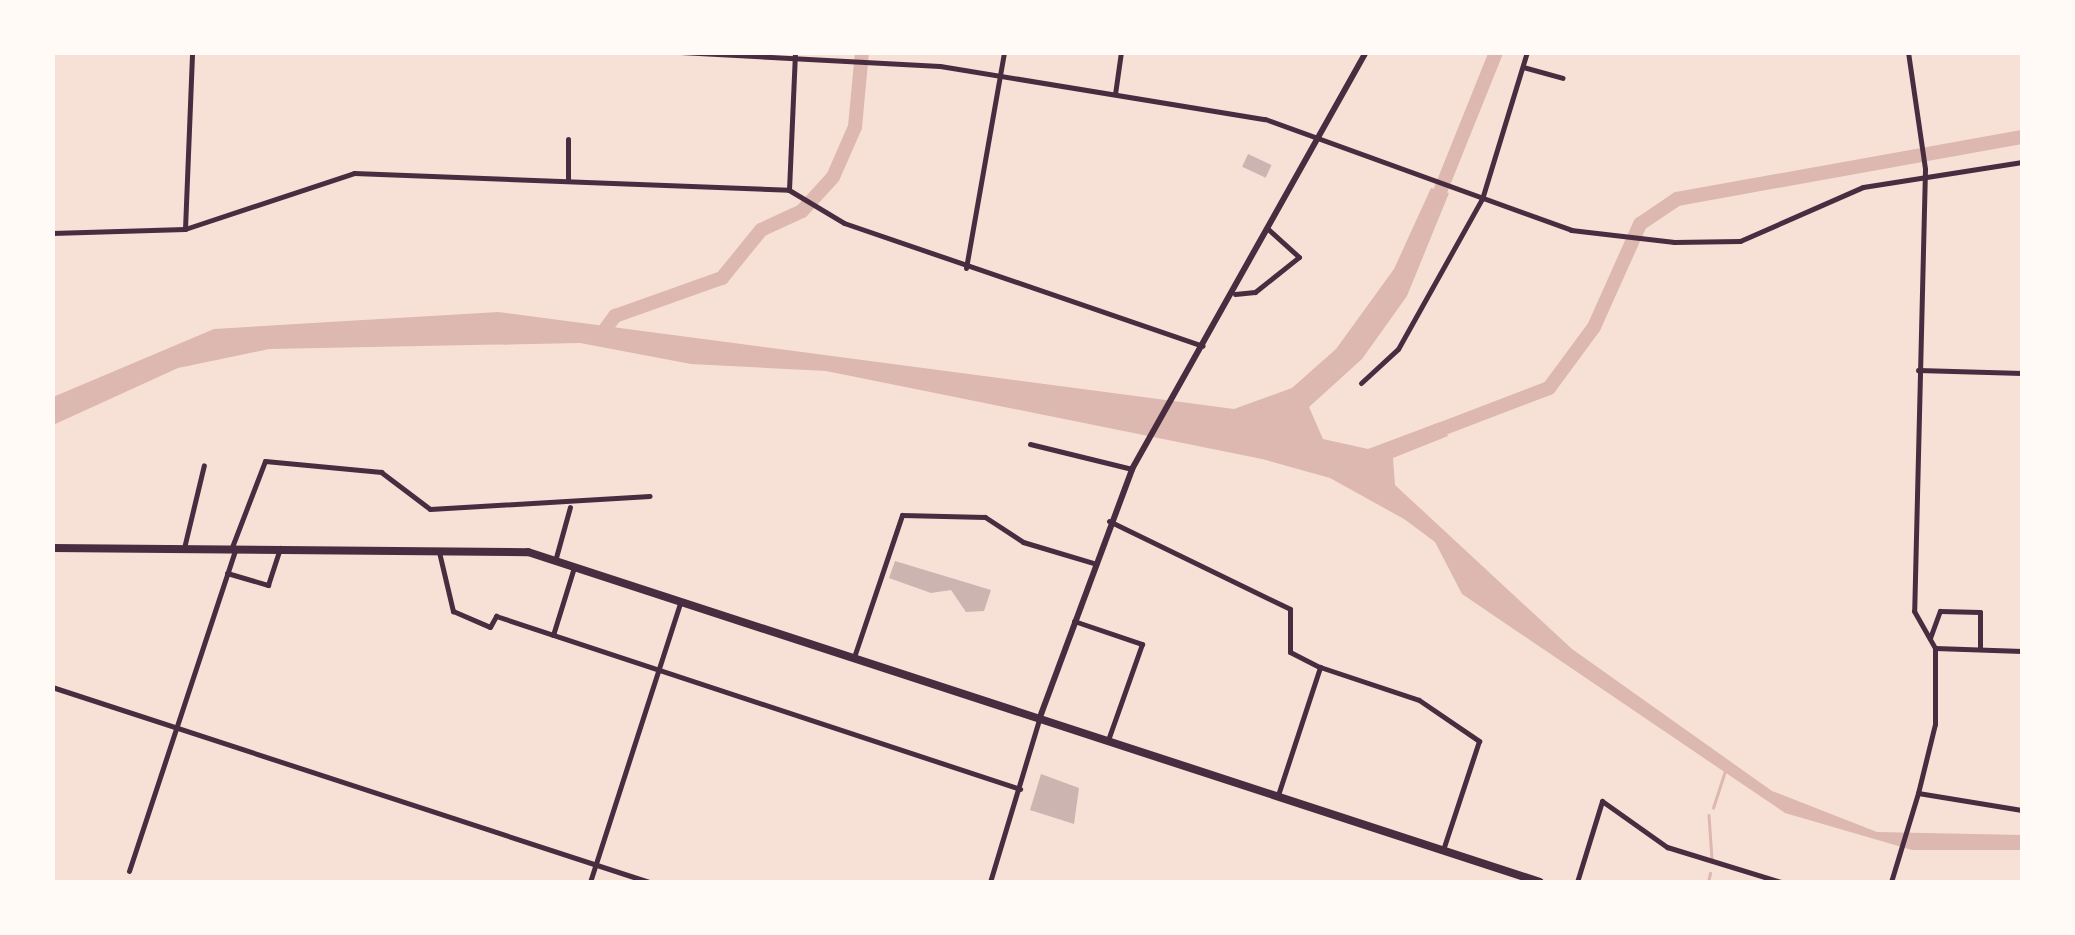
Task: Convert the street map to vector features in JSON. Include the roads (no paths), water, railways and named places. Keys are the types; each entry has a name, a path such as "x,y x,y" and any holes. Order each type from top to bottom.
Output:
{"main road":[{"path":"1040,717 1093,563 1132,470 1186,370 1236,294 1366,52"},
{"path":"52,548 438,548 554,560 1540,882"}],"street":[{"path":"185,229 192,52"},
{"path":"680,52 872,60 1000,76 1265,119 1482,199 1608,234 1658,240 1740,241 1863,188 1925,173 2022,162"},
{"path":"966,268 1004,52"},
{"path":"1115,94 1122,52"},
{"path":"1361,383 1398,350 1482,199 1527,52"},
{"path":"1892,879 1935,724 1935,648 1914,611 1925,173 1908,52"},
{"path":"789,190 795,55"},
{"path":"1523,67 1563,78"},
{"path":"568,139 568,181"},
{"path":"52,234 185,229 328,175 789,190 814,208 966,268 1204,346"},
{"path":"1236,294 1255,292 1299,257 1268,230"},
{"path":"1918,370 2022,373"},
{"path":"1030,444 1132,470"},
{"path":"129,871 234,547 266,461 381,472 430,509 570,507 650,496"},
{"path":"184,548 204,465"},
{"path":"554,560 570,507"},
{"path":"854,657 902,516 985,517 1023,542 1093,563"},
{"path":"1109,522 1290,609 1290,652 1320,667 1420,700 1479,741 1443,850"},
{"path":"227,573 268,585 280,548"},
{"path":"438,548 453,612 552,635 1020,790"},
{"path":"552,635 574,566"},
{"path":"590,882 681,601"},
{"path":"1930,638 1940,611 1980,612 1980,650"},
{"path":"1074,621 1142,644 1108,740"},
{"path":"1935,648 2022,651"},
{"path":"1277,796 1320,667"},
{"path":"52,687 648,882"},
{"path":"990,882 1040,717"},
{"path":"1918,793 2022,810"},
{"path":"1576,882 1602,801 1667,847 1781,882"}],"waterway":[{"path":"601,335 615,316 722,278 761,230 802,211 833,177 855,127 862,52"},
{"path":"1435,204 1496,52"},
{"path":"1426,435 1549,388 1594,327 1640,224 1677,199 2022,137"},
{"path":"1713,808 1725,772"},
{"path":"1709,815 1712,859"},
{"path":"1708,882 1710,873"}]}
